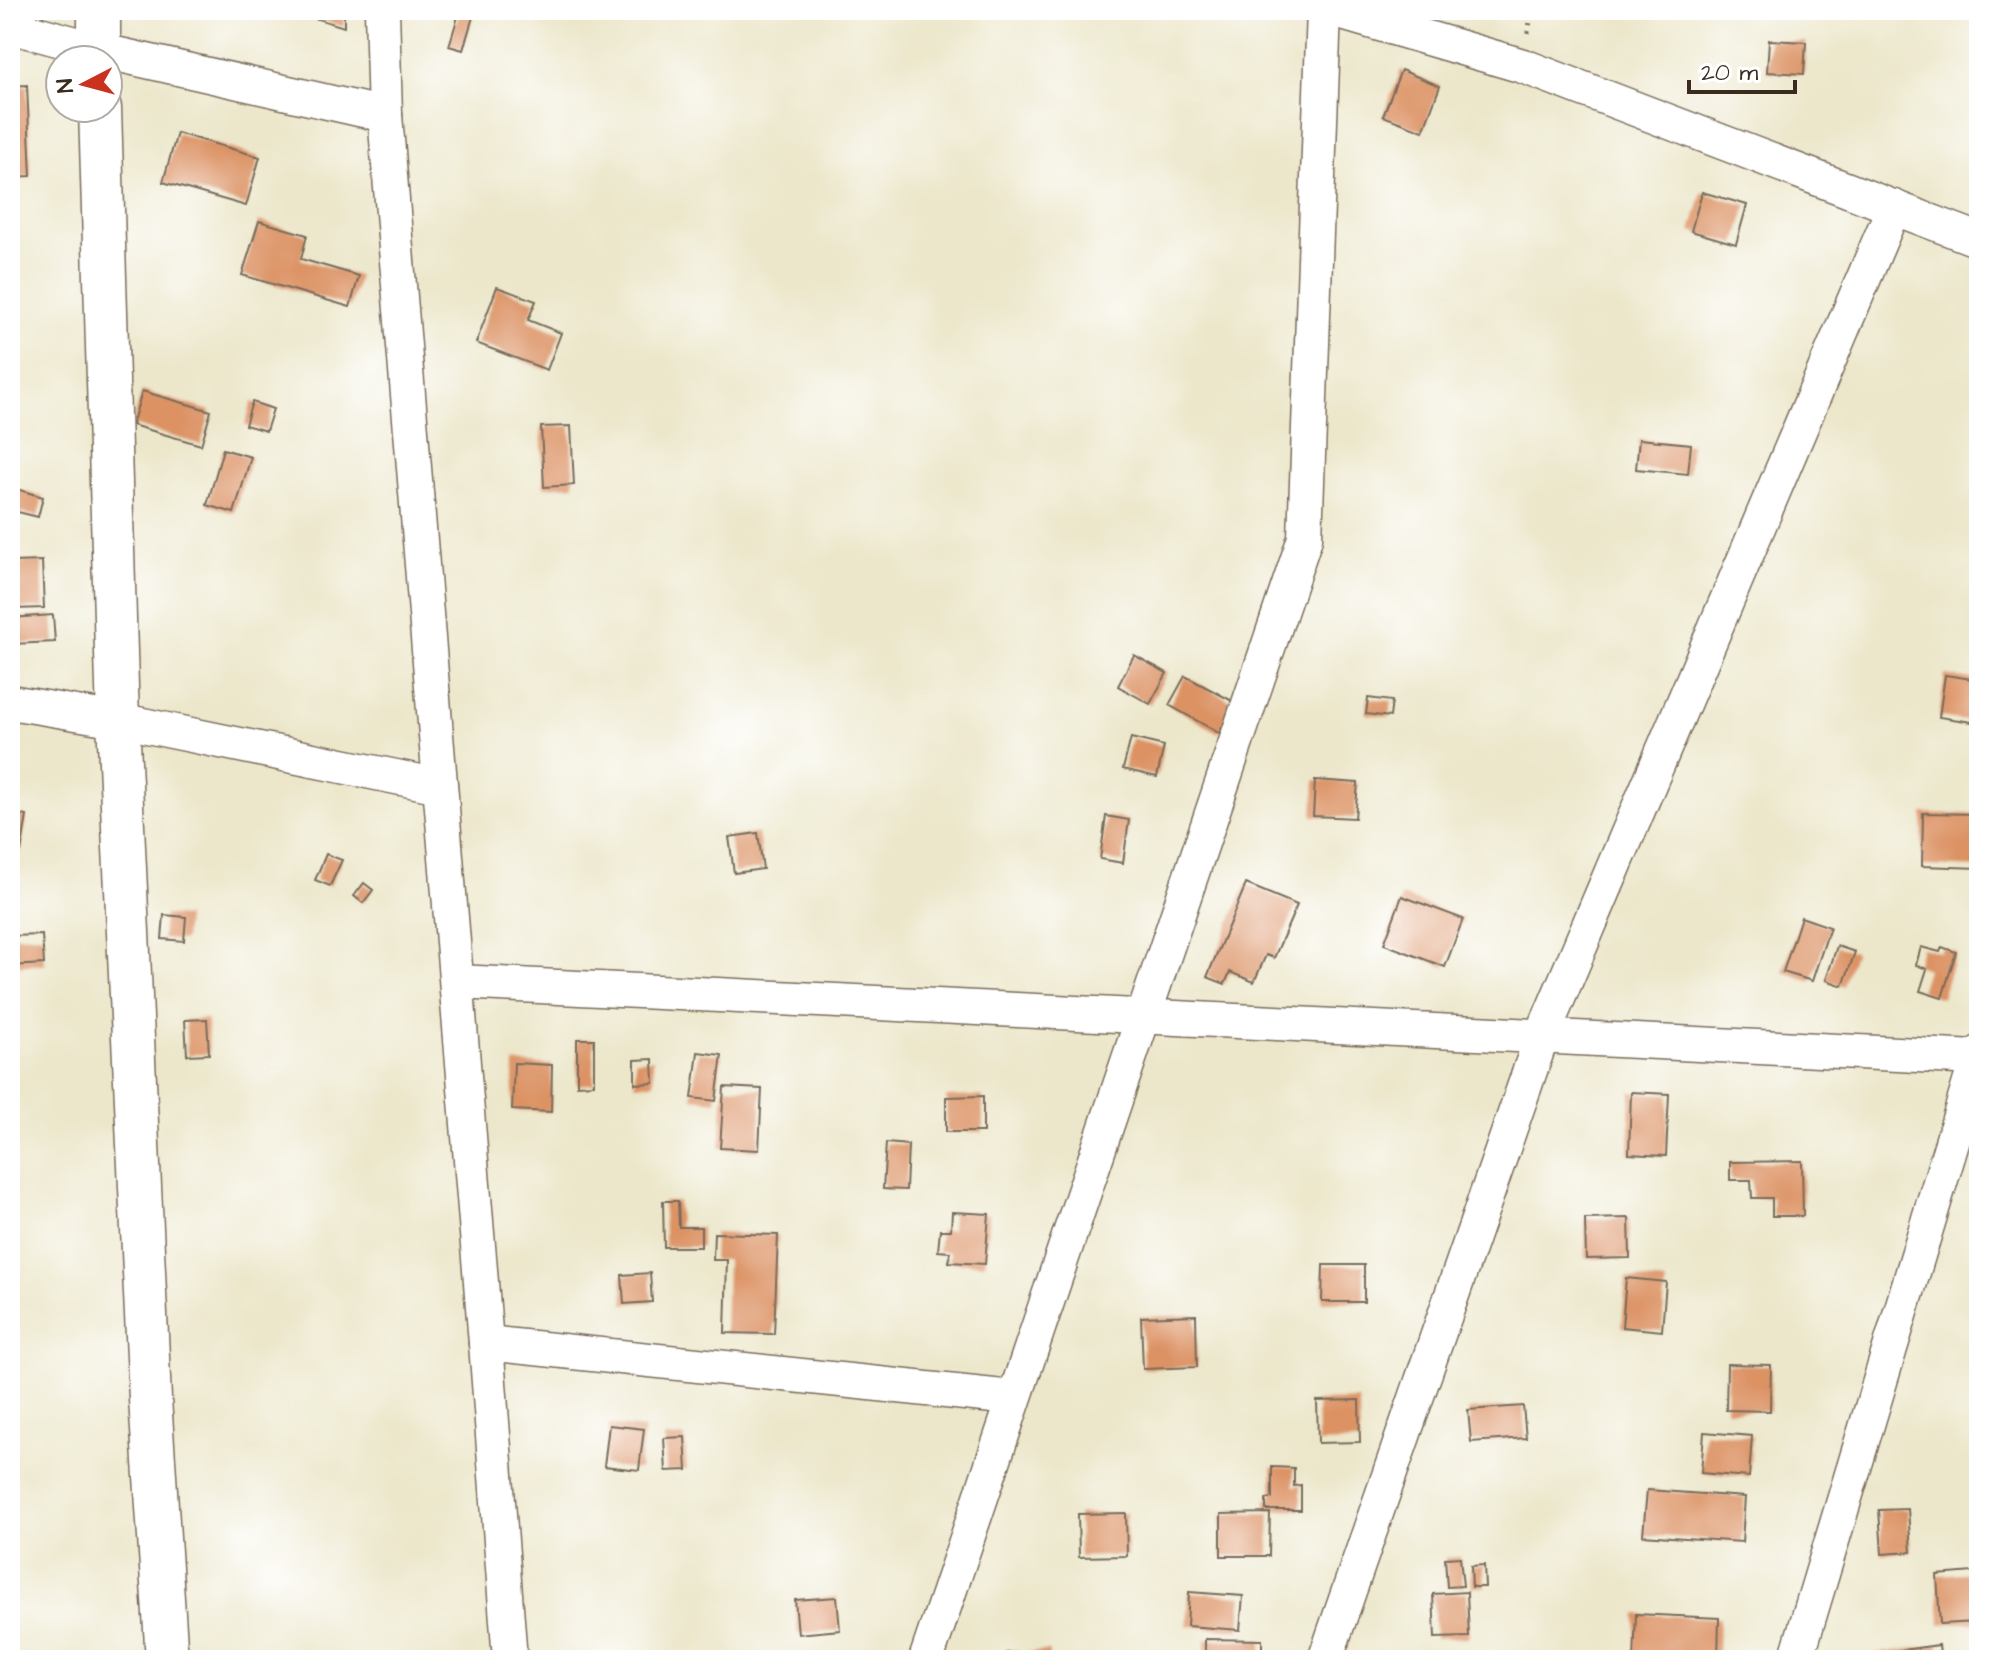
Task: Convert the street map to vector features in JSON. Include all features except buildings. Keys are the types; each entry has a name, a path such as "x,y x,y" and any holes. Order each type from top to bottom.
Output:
{"street":[{"path":"382,10 385,115 510,1660"},
{"path":"926,1660 1305,538 1324,10"},
{"path":"1332,10 1523,66 1979,240"},
{"path":"10,26 99,40 385,115"},
{"path":"100,124 118,720 150,1399 167,1660"},
{"path":"1325,1660 1542,1036 1894,207"},
{"path":"10,702 118,720 440,786"},
{"path":"457,982 1978,1056 1796,1660"},
{"path":"486,1343 1013,1398"}]}
